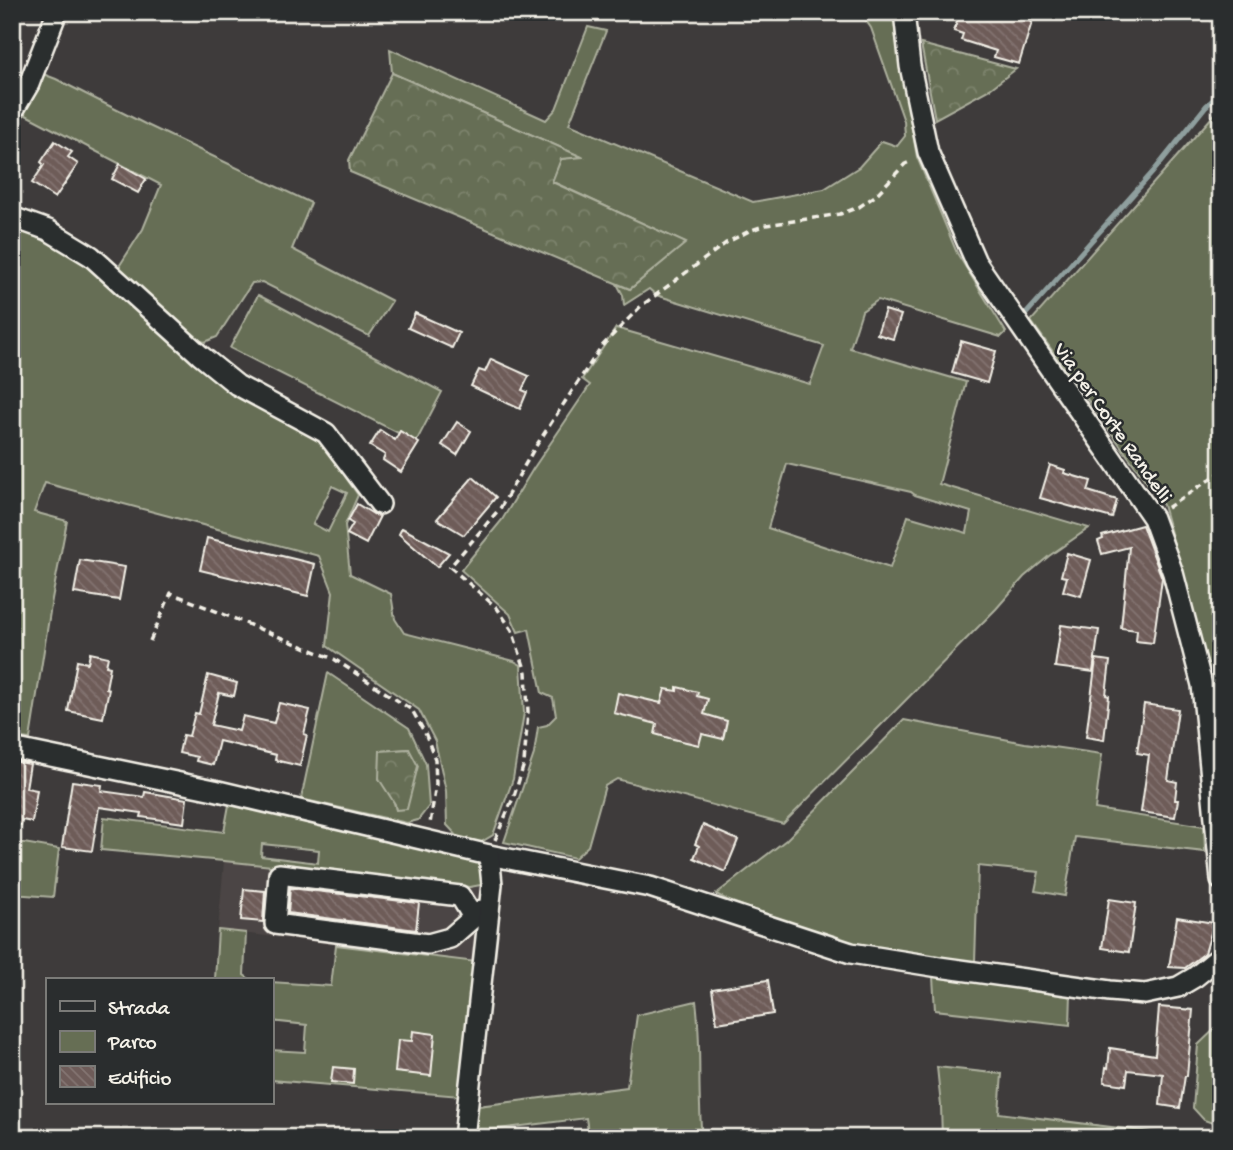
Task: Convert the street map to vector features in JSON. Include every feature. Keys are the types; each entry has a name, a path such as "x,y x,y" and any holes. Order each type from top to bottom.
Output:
{"street":[{"path":"12,113 29,84 57,12"},
{"name":"Via per Corte Randelli","path":"904,12 910,66 928,152 976,262 1153,518 1174,573 1202,685 1221,880"},
{"path":"12,217 48,230 90,257 237,385 327,433 380,504"},
{"path":"12,748 214,790 489,855 650,887 851,953 1144,994 1178,987 1221,956"},
{"path":"464,1138 481,914 492,884 489,855"},
{"path":"279,874 460,896 481,914 450,938 428,944 275,925 279,874"}],"path":[{"path":"489,855 514,796 524,764 527,737 527,672 512,630 498,608 450,567 501,507 534,449 601,347 641,306 726,243 749,230 840,214 859,207 875,196 905,164 928,152"},
{"path":"1153,518 1221,472"},
{"path":"150,641 171,593 334,659 412,710 435,759 436,784 427,840"}],"shaded area":[{"path":"224,861 470,887 486,884 477,962 218,930"}],"green space":[{"path":"860,12 895,12 895,33 917,157 957,253 1006,332 1001,337 878,300 862,311 850,348 966,382 939,484 1089,528 1024,577 996,609 783,824 617,779 605,786 588,846 575,858 504,842 534,754 538,727 547,725 556,716 553,698 542,693 529,629 518,632 510,614 461,570 502,520 590,385 582,379 616,328 810,384 824,346 656,295 649,289 624,305 623,295 617,284 630,289 685,243 551,181 561,159 580,156 392,73 390,49 546,120 556,109 588,27 606,31 569,124 753,202 824,189 859,167 882,141 897,146 905,136 904,121 871,28","holes":["787,464 911,492 971,512 967,533 908,516 890,568 768,528"]},
{"path":"921,44 1016,69 990,89 935,119"},
{"path":"392,73 582,157 561,159 552,182 686,243 630,289 350,172 349,160"},
{"path":"43,74 311,203 292,249 392,301 369,336 262,282 252,283 217,337 205,342 194,339 118,268 143,229 161,185 24,114"},
{"path":"1221,107 1221,676 1211,676 1163,505 1031,321"},
{"path":"12,225 69,251 107,280 200,368 312,433 358,495 345,525 350,574 391,594 395,619 404,633 521,665 524,713 513,779 493,835 478,844 461,840 447,825 446,791 435,741 419,710 327,646 333,592 319,556 45,483 34,512 67,521 30,739 12,737","holes":["332,486 347,493 328,532 313,524"]},
{"path":"258,295 442,392 416,442 230,348"},
{"path":"328,673 409,728 426,764 429,806 418,820 407,823 301,799","holes":["409,749 396,810 380,751"]},
{"path":"904,720 1025,743 1102,754 1095,809 1204,826 1205,852 1075,837 1065,896 1035,891 1039,872 978,866 975,962 848,943 716,894 786,840"},
{"path":"409,749 418,766 407,809 396,810 379,779 380,751"},
{"path":"229,805 336,824 480,857 486,884 470,887 101,850 104,817 224,832","holes":["262,844 319,850 318,863 261,856"]},
{"path":"12,841 59,849 53,897 12,894"},
{"path":"218,930 246,933 244,975 248,978 215,978"},
{"path":"336,945 477,962 460,1096 273,1080 273,1050 305,1052 307,1025 273,1021 273,982 331,986"},
{"path":"933,977 1071,993 1070,1025 935,1010"},
{"path":"696,1001 702,1138 589,1138 586,1118 474,1132 478,1106 627,1087 637,1015"},
{"path":"1221,1023 1221,1126 1204,1120 1193,1108 1198,1045"},
{"path":"937,1067 1002,1074 999,1113 1174,1135 1174,1138 942,1138"}],"building":[{"path":"960,12 1001,12 1032,22 1019,64 994,57 996,51 961,40 963,34 954,31"},
{"path":"55,141 72,152 68,157 78,164 55,198 32,183 44,165 41,162"},
{"path":"120,164 146,179 138,193 112,179"},
{"path":"885,310 901,315 893,339 877,334"},
{"path":"415,313 459,333 452,348 408,328"},
{"path":"961,341 996,351 987,383 952,373"},
{"path":"491,359 529,376 522,390 527,392 520,409 471,386 479,370 485,372"},
{"path":"457,422 471,431 457,455 442,445"},
{"path":"380,430 395,440 400,431 419,443 401,472 383,460 385,455 370,446"},
{"path":"1050,465 1065,470 1064,473 1091,481 1088,491 1117,500 1112,518 1040,498"},
{"path":"473,477 496,497 464,535 437,519"},
{"path":"357,504 380,516 366,544 347,534 353,524 348,521"},
{"path":"1142,525 1162,578 1153,643 1136,641 1137,630 1121,628 1129,547 1102,554 1098,541 1103,539 1102,536"},
{"path":"402,528 449,553 437,567 399,534"},
{"path":"207,538 315,564 308,596 200,570"},
{"path":"1067,553 1091,560 1081,596 1063,591 1067,577 1061,576"},
{"path":"80,560 125,567 119,600 74,593"},
{"path":"1061,625 1099,630 1093,672 1055,667"},
{"path":"90,653 108,657 106,666 110,667 103,718 68,711 77,661 88,663"},
{"path":"1096,659 1110,661 1104,740 1086,737"},
{"path":"208,675 237,683 234,696 219,693 211,725 239,731 243,716 274,723 279,703 310,710 300,766 275,760 276,755 219,741 213,765 196,761 197,757 179,753 183,735 189,736 195,713 199,714"},
{"path":"677,687 698,692 697,696 708,699 704,714 727,721 723,739 702,734 699,745 669,738 655,734 657,724 614,713 618,693 661,703 665,689 677,691"},
{"path":"1144,704 1178,709 1168,780 1177,782 1175,817 1141,812 1149,755 1137,753"},
{"path":"12,761 30,764 26,788 37,790 32,822 22,820 21,825 12,824"},
{"path":"72,781 102,785 101,791 144,797 145,792 187,799 184,823 99,807 92,851 62,847"},
{"path":"703,825 738,840 725,872 694,858 699,846 695,844"},
{"path":"290,888 419,903 416,930 288,913"},
{"path":"244,889 265,891 263,922 241,920"},
{"path":"1109,899 1136,903 1129,952 1102,948"},
{"path":"1177,917 1214,923 1205,953 1185,968 1169,967"},
{"path":"768,980 773,1014 717,1023 712,989"},
{"path":"1159,1007 1193,1010 1187,1076 1180,1108 1160,1105 1163,1074 1128,1070 1126,1085 1104,1082 1110,1048 1155,1055"},
{"path":"413,1031 435,1034 431,1076 395,1072 398,1040 412,1041"},
{"path":"333,1067 354,1069 353,1084 331,1082"}],"waterway":[{"path":"1025,315 1153,172 1206,106 1221,93"}]}
